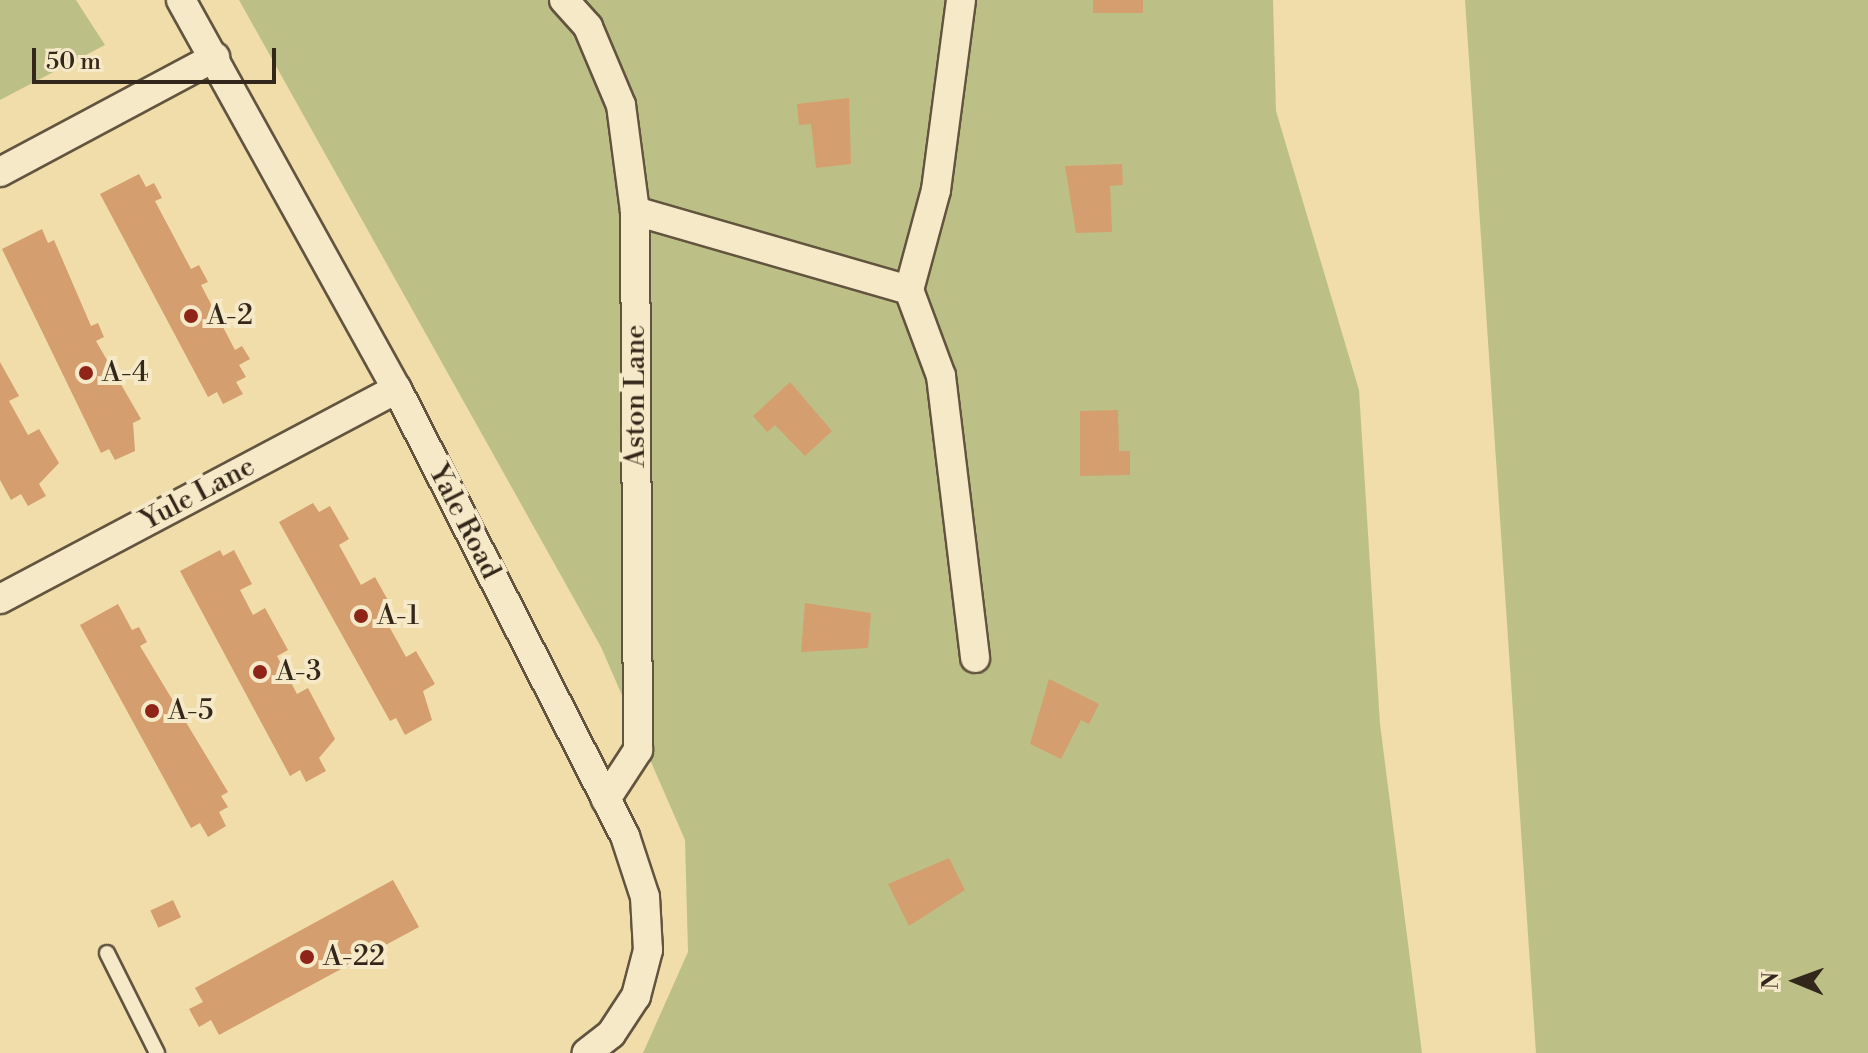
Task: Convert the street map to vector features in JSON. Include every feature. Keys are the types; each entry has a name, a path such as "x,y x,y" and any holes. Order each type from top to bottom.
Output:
{"street":[{"name":"Yale Road","path":"181,0 397,389 606,799 645,897 648,950 636,996 611,1034 587,1053"},
{"name":"Aston Lane","path":"564,0 588,27 621,105 635,211 638,750 606,799"},
{"path":"961,0 936,190 909,290 941,376 975,658"},
{"path":"0,172 215,57"},
{"path":"635,211 909,290"},
{"name":"Yule Lane","path":"0,599 397,389"}],"lane":[{"path":"107,953 157,1053"}],"green space":[{"path":"0,0 76,0 105,45 0,100"},
{"path":"239,0 1273,0 1276,111 1359,390 1380,724 1422,1053 643,1053 688,952 685,840 601,647"},
{"path":"1465,0 1868,0 1868,1053 1536,1053"}],"building":[{"path":"1093,0 1143,0 1143,13 1093,13"},
{"path":"849,98 851,164 816,168 811,124 799,125 797,104"},
{"path":"1122,164 1123,185 1110,186 1112,232 1076,233 1065,166"},
{"name":"A-2","path":"139,174 146,187 154,183 162,198 155,201 191,269 199,265 208,282 201,285 235,350 242,346 250,359 239,365 246,377 236,382 243,394 223,404 217,392 208,397 100,194"},
{"name":"A-4","path":"42,229 48,243 54,240 91,326 98,323 104,337 96,341 141,419 133,423 135,451 115,460 109,449 101,453 2,249"},
{"path":"0,362 19,396 9,401 28,435 39,429 59,463 39,484 46,496 28,506 21,494 11,500 0,480"},
{"path":"790,382 832,431 805,456 775,425 767,432 753,416"},
{"path":"1118,410 1119,451 1130,451 1130,475 1080,476 1080,411"},
{"name":"A-1","path":"313,503 319,512 330,506 349,539 339,545 361,585 375,577 395,613 385,619 406,657 416,651 435,684 423,691 432,720 405,735 396,718 390,721 279,522"},
{"name":"A-3","path":"220,550 223,556 234,550 252,584 240,590 253,615 265,608 288,650 277,656 297,694 308,688 335,739 319,758 326,771 306,782 300,770 290,776 180,571"},
{"path":"805,603 871,613 868,648 801,652"},
{"name":"A-5","path":"118,604 132,630 139,627 147,642 140,646 228,792 221,796 228,807 219,812 226,826 208,837 200,823 191,828 80,625"},
{"path":"1049,679 1099,704 1089,724 1081,720 1061,759 1030,744"},
{"path":"949,858 965,890 909,926 888,884"},
{"name":"A-22","path":"393,880 419,927 219,1035 211,1020 199,1027 189,1009 203,1002 195,988"},
{"path":"173,900 181,917 158,928 150,911"}],"place":[{"name":"A-2","path":"191,316"},
{"name":"A-4","path":"86,373"},
{"name":"A-1","path":"361,616"},
{"name":"A-3","path":"260,672"},
{"name":"A-5","path":"152,711"},
{"name":"A-22","path":"307,957"}]}
